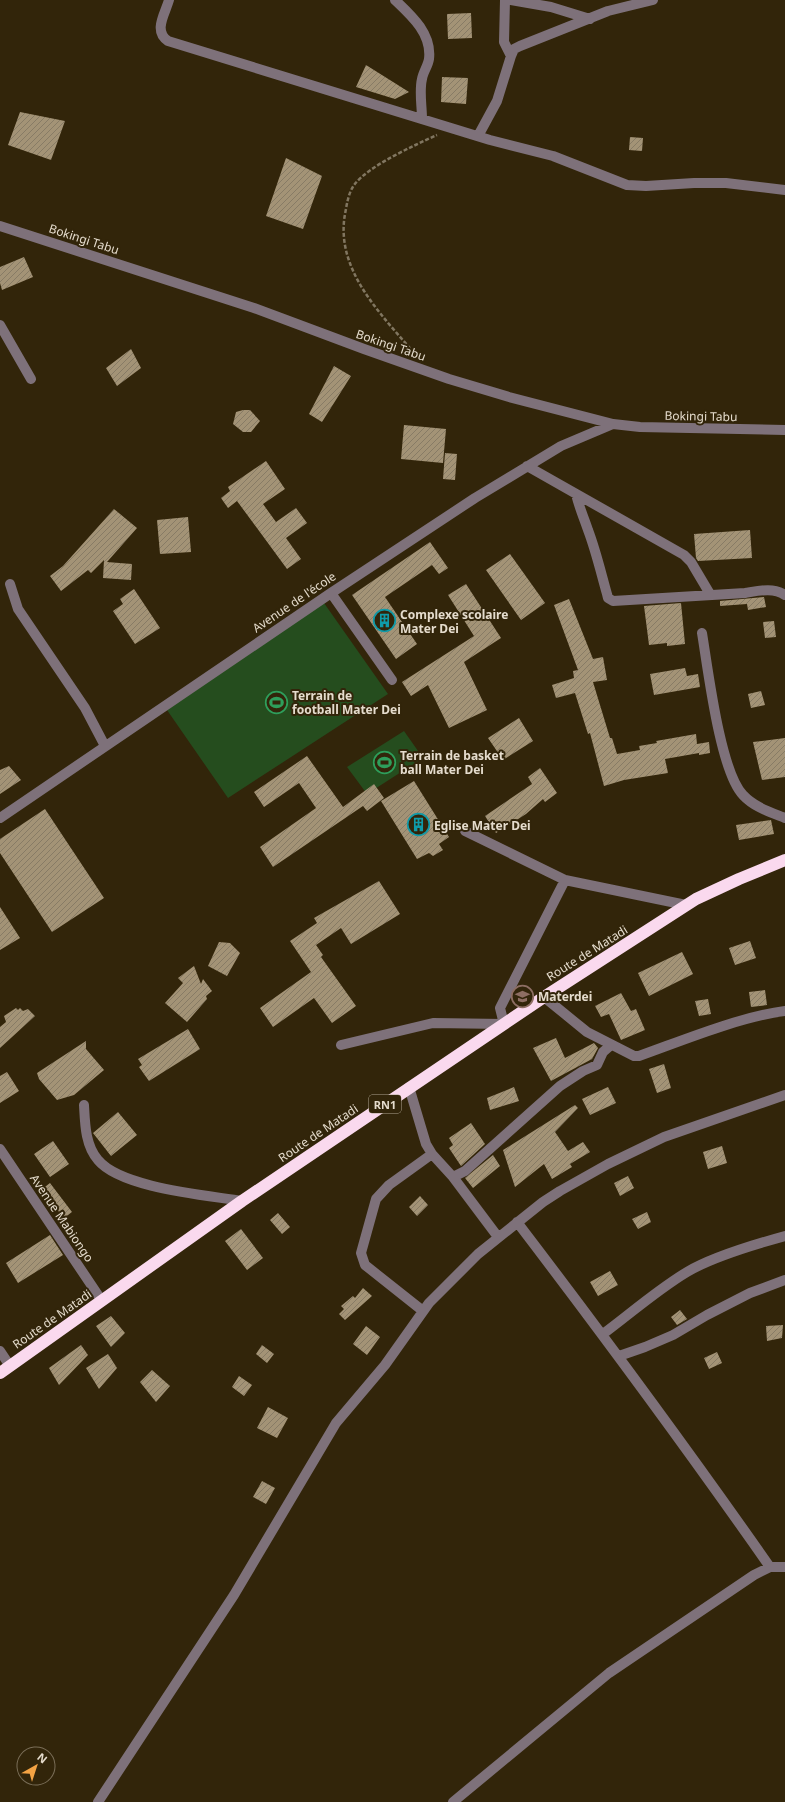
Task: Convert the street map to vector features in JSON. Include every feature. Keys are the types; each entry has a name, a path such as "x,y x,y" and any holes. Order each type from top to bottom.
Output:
{"highway":[{"name":"Route de Matadi","path":"0,1373 242,1201 544,996 686,905 739,879 785,860"}],"street":[{"path":"169,0 160,30 161,37 168,41 478,136 553,156 627,185 646,186 694,182 726,183 785,190"},
{"path":"395,0 422,30 430,46 429,60 421,86 422,119"},
{"path":"505,0 504,42 511,56"},
{"path":"511,0 551,7 590,19"},
{"path":"478,136 497,101 514,50 520,46 617,8 653,0"},
{"name":"Bokingi Tabu","path":"0,226 254,308 449,379 509,397 613,424 680,429 785,430"},
{"path":"0,325 31,379"},
{"name":"Avenue de l'école","path":"0,818 331,593 475,498 561,446 613,424"},
{"path":"527,466 684,555 710,594"},
{"path":"576,494 579,509 588,529 598,559 608,598 612,601 774,590 785,595"},
{"path":"10,584 18,609 85,708 105,746"},
{"path":"331,593 392,680"},
{"path":"702,633 717,721 732,777 741,793 749,801 763,809 785,818"},
{"path":"465,831 565,880 686,905"},
{"path":"341,1045 433,1023 504,1024 500,1008 565,880"},
{"path":"544,996 587,1032 629,1054 639,1056 716,1029 771,1013 785,1011"},
{"path":"453,1177 464,1171 503,1138 560,1086 583,1071 597,1065 603,1052 611,1045"},
{"path":"409,1087 426,1144 432,1154 453,1177 498,1237"},
{"path":"98,1802 234,1595 336,1423 394,1353 423,1311 478,1254 517,1222 560,1191 608,1164 664,1137 785,1095"},
{"path":"84,1105 89,1144 97,1160 108,1169 149,1186 242,1201"},
{"name":"Avenue Mabiongo","path":"0,1149 102,1301"},
{"path":"423,1311 365,1265 361,1252 376,1199 388,1185 432,1154"},
{"path":"517,1222 603,1334 708,1478 770,1567"},
{"path":"603,1334 688,1272 728,1255 785,1236"},
{"path":"619,1356 652,1344 738,1299 785,1280"},
{"path":"0,1350 10,1366"},
{"path":"453,1802 609,1673 754,1575 770,1567 785,1566"}],"path":[{"path":"415,354 367,296 354,273 345,247 344,220 348,196 355,184 372,170 397,154 441,134 458,130"}],"green space":[{"name":"Terrain de football Mater Dei","path":"324,603 388,694 228,798 167,710"},
{"name":"Terrain de basket ball Mater Dei","path":"404,731 423,758 367,794 347,767"}],"building":[{"path":"471,13 472,38 448,39 447,14"},
{"path":"366,65 409,92 395,99 356,87"},
{"path":"442,77 468,78 466,104 441,102"},
{"path":"20,112 65,121 51,160 8,145"},
{"path":"630,137 643,138 642,151 629,150"},
{"path":"286,158 322,176 303,229 266,216"},
{"path":"24,257 33,277 2,290 0,283 0,267"},
{"path":"131,349 141,368 117,386 106,368"},
{"path":"334,366 351,376 322,422 309,414"},
{"path":"250,410 260,421 251,432 243,432 233,424 236,412"},
{"path":"404,425 446,429 443,463 401,459"},
{"path":"445,453 457,454 455,480 443,479"},
{"path":"266,461 285,489 263,504 276,522 296,508 307,523 286,538 301,559 287,569 237,501 228,508 221,498 230,491 228,487"},
{"path":"114,509 137,528 107,562 132,564 131,580 103,578 104,560 91,573 88,570 61,591 50,576 63,566"},
{"path":"188,517 191,552 160,554 157,520"},
{"path":"750,530 752,558 698,561 696,558 694,534"},
{"name":"Complexe scolaire Mater Dei","path":"430,542 448,568 439,574 432,565 385,597 417,644 396,659 352,595"},
{"path":"510,554 545,603 521,620 486,570"},
{"path":"466,584 501,638 464,662 487,710 449,728 428,685 411,696 402,682 474,636 448,595"},
{"path":"134,589 160,628 135,644 113,611 123,604 120,599"},
{"path":"764,597 766,607 748,610 747,604 720,606 720,601"},
{"path":"569,599 593,659 603,657 607,680 593,682 610,738 612,738 617,754 640,750 639,746 657,743 656,741 696,734 697,744 709,742 710,753 699,755 699,753 665,759 668,773 624,780 604,786 590,733 588,734 575,693 556,698 552,685 574,678 573,671 578,670 554,605"},
{"path":"681,603 685,644 667,646 667,643 649,645 644,606"},
{"path":"774,621 776,637 765,638 763,622"},
{"path":"685,668 687,676 698,674 700,687 654,695 650,674"},
{"path":"761,691 765,705 751,708 748,694"},
{"path":"519,718 533,741 503,760 488,738"},
{"path":"785,738 785,777 762,780 753,742"},
{"path":"307,756 343,807 374,784 384,798 367,811 363,806 273,867 260,847 316,808 299,783 264,807 254,792"},
{"path":"9,766 21,780 0,794 0,770"},
{"path":"540,768 557,793 545,802 543,799 526,814 496,833 485,816 532,784 528,777"},
{"name":"Eglise Mater Dei","path":"414,781 449,837 439,844 443,850 433,856 429,853 417,859 381,801"},
{"path":"45,809 104,898 52,932 0,853 0,839"},
{"path":"771,820 774,834 739,840 736,825"},
{"path":"379,881 400,914 351,944 341,928 316,945 323,955 321,957 356,1006 332,1023 314,998 273,1027 260,1008 311,972 290,941 317,923 314,918"},
{"path":"0,907 20,938 0,950"},
{"path":"750,941 756,958 735,965 729,948"},
{"path":"219,942 230,943 240,953 227,976 208,966"},
{"path":"682,952 693,974 649,996 638,973"},
{"path":"194,966 201,984 203,979 212,991 206,996 207,999 187,1022 165,1003 183,983 178,978"},
{"path":"765,990 767,1005 751,1007 749,992"},
{"path":"621,993 631,1011 636,1009 645,1030 621,1040 609,1014 601,1017 595,1006"},
{"path":"708,999 711,1014 699,1016 695,1001"},
{"path":"16,1008 18,1010 20,1008 23,1011 28,1009 35,1016 0,1048 0,1027 6,1022 4,1016"},
{"path":"188,1029 200,1049 149,1081 139,1067 142,1065 138,1059"},
{"path":"556,1038 565,1058 594,1043 598,1048 592,1059 551,1081 533,1048"},
{"path":"86,1041 86,1049 104,1070 74,1095 57,1100 39,1079 37,1073"},
{"path":"664,1064 671,1088 657,1093 649,1069"},
{"path":"7,1072 19,1091 0,1103 0,1076"},
{"path":"514,1087 519,1101 490,1110 487,1098"},
{"path":"608,1087 616,1103 590,1115 582,1099"},
{"path":"575,1105 578,1108 555,1132 568,1151 583,1142 590,1152 570,1164 572,1167 552,1179 544,1164 515,1187 503,1150"},
{"path":"118,1112 137,1135 111,1156 93,1133"},
{"path":"471,1123 485,1144 461,1166 449,1148 453,1145 449,1138"},
{"path":"53,1141 69,1164 50,1177 34,1154"},
{"path":"722,1146 727,1163 708,1169 703,1152"},
{"path":"493,1155 500,1166 473,1188 465,1178"},
{"path":"628,1176 634,1188 620,1196 614,1183"},
{"path":"50,1183 72,1212 64,1218 41,1190"},
{"path":"420,1196 428,1205 417,1216 409,1207"},
{"path":"647,1212 651,1222 638,1229 632,1219"},
{"path":"278,1213 290,1227 282,1234 270,1220"},
{"path":"241,1229 263,1258 247,1270 225,1241"},
{"path":"50,1235 63,1255 18,1283 6,1263"},
{"path":"610,1271 618,1285 598,1296 590,1282"},
{"path":"363,1288 372,1296 345,1320 339,1314 344,1309 341,1306 353,1296 355,1298"},
{"path":"680,1310 687,1319 677,1325 671,1317"},
{"path":"111,1316 125,1333 111,1347 96,1326"},
{"path":"783,1325 782,1338 767,1341 766,1326"},
{"path":"366,1326 380,1337 367,1355 353,1344"},
{"path":"81,1345 88,1355 59,1385 49,1368"},
{"path":"262,1345 274,1354 267,1363 256,1354"},
{"path":"717,1352 722,1363 709,1369 704,1358"},
{"path":"108,1354 117,1368 99,1389 86,1368"},
{"path":"152,1370 170,1386 156,1402 140,1382"},
{"path":"239,1376 252,1385 244,1396 232,1387"},
{"path":"268,1407 288,1418 277,1438 257,1428"},
{"path":"262,1481 275,1488 266,1504 253,1497"}],"place":[{"name":"Complexe scolaire Mater Dei","path":"385,621"},
{"name":"Terrain de football Mater Dei","path":"277,702"},
{"name":"Terrain de basket ball Mater Dei","path":"385,762"},
{"name":"Eglise Mater Dei","path":"419,825"},
{"name":"Materdei","path":"523,996"}]}
